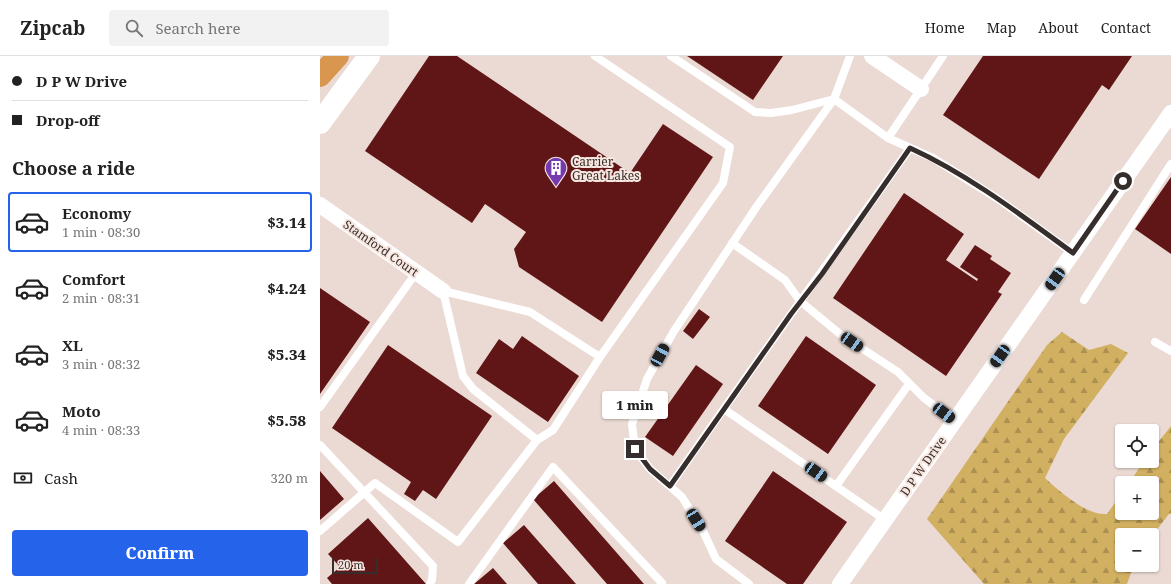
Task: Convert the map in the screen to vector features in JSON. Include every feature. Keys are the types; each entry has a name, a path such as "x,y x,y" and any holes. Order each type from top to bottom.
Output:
{"highway":[{"path":"320,76 338,56"}],"main road":[{"path":"320,123 369,56"}],"street":[{"path":"872,56 921,89"},
{"name":"D P W Drive","path":"840,584 1171,113"},
{"name":"Stamford Court","path":"320,205 443,291"}],"lane":[{"path":"320,531 375,483 458,542 536,440 553,430 600,357 723,183 730,147 595,56"},
{"path":"671,56 755,112 771,113 792,110 834,99"},
{"path":"749,584 716,559 703,532 682,497 650,469 635,449 632,424 647,379 674,331 757,206 834,99 850,56"},
{"path":"888,138 943,56"},
{"path":"834,99 888,138 933,158 998,199 1073,253"},
{"path":"670,486 910,148"},
{"path":"1084,300 1171,164"},
{"path":"732,243 785,280 800,301 840,334 898,372 924,398 955,421"},
{"path":"320,407 416,273"},
{"path":"536,440 473,389 463,376 443,291 530,312 600,357"},
{"path":"1155,342 1171,351"},
{"path":"836,486 909,384"},
{"path":"724,409 885,520"},
{"path":"320,445 434,566 430,584"},
{"path":"469,584 553,467 662,583 661,584"}],"green space":[{"path":"1062,332 1089,350 1111,344 1128,353 1064,439 1045,478 1074,502 1099,514 1107,514 1115,503 1115,520 1159,520 1159,476 1134,476 1139,468 1159,468 1159,441 1171,426 1171,514 1169,514 1158,528 1115,528 1115,572 1131,572 1127,584 984,584 927,519 1047,345"}],"building":[{"name":"Carrier Great Lakes","path":"429,56 457,56 630,173 663,124 713,157 602,322 519,267 514,249 526,232 485,204 472,223 365,151"},
{"path":"687,56 783,56 753,100"},
{"path":"983,56 1132,56 1109,90 1102,85 1039,179 943,115"},
{"path":"1171,177 1171,254 1135,229"},
{"path":"904,193 964,234 946,260 977,281 978,279 960,267 975,245 992,256 990,259 1011,273 998,292 1002,294 946,376 833,298"},
{"path":"320,288 370,322 320,394"},
{"path":"699,309 710,317 693,339 683,331"},
{"path":"522,336 579,376 548,422 476,373 499,339 513,349"},
{"path":"806,336 876,385 828,454 758,406"},
{"path":"388,345 492,416 436,499 423,490 415,501 404,494 411,482 332,428"},
{"path":"696,365 723,384 673,456 645,437"},
{"path":"320,471 344,499 320,520"},
{"path":"773,471 847,522 803,584 787,584 725,541"},
{"path":"554,481 644,584 607,584 533,499"},
{"path":"368,518 426,584 332,584 327,578 340,567 328,554"},
{"path":"524,525 576,584 538,584 503,543"},
{"path":"493,568 507,584 474,584"}],"place":[{"name":"Carrier Great Lakes","path":"556,188"}],"route":[{"path":"635,449 650,469 670,486 910,148 933,158 998,199 1073,253 1123,181"}]}
